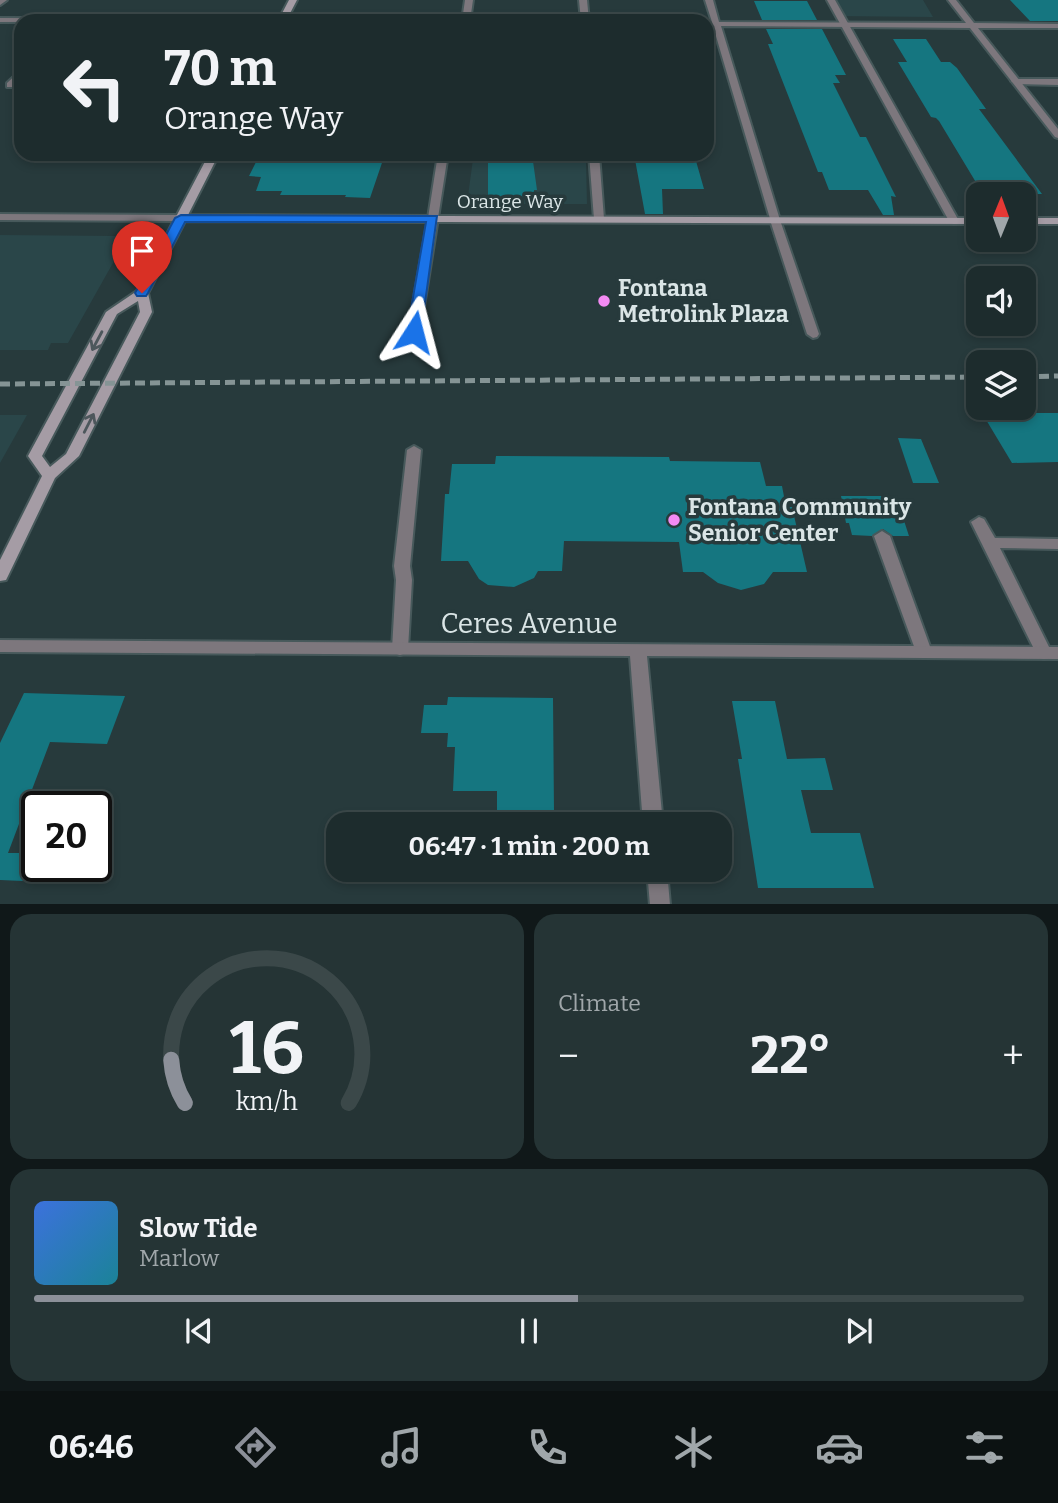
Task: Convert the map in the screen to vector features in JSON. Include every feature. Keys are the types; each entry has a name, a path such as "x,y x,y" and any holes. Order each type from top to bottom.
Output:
{"street":[{"path":"831,0 954,221"},
{"path":"952,0 1058,135"},
{"path":"714,24 1058,26"},
{"path":"714,33 813,334"},
{"path":"10,85 14,81"},
{"path":"1015,81 1058,82"},
{"path":"49,476 35,456 113,312 142,293 210,161"},
{"path":"414,332 442,161"},
{"path":"595,161 599,219"},
{"name":"Orange Way","path":"0,217 966,221"},
{"path":"1036,221 1058,221"},
{"path":"0,576 49,476 72,456 146,312 142,293"},
{"path":"400,649 404,580 402,566 414,450"},
{"path":"979,522 1051,653"},
{"path":"882,536 924,652"},
{"path":"990,543 1058,544"},
{"name":"Ceres Avenue","path":"0,646 1051,653"},
{"path":"638,650 652,812"},
{"path":"658,882 660,904"}],"shaded area":[{"path":"826,0 923,0 933,17 834,16"},
{"path":"473,161 586,161 587,204 483,204 468,196"},
{"path":"0,235 127,238 68,343 51,343 48,350 0,350"},
{"path":"0,415 27,415 0,463"}],"building":[{"path":"1010,0 1058,0 1058,21 1030,21"},
{"path":"754,1 807,1 817,20 762,20"},
{"path":"766,29 822,29 846,75 835,75 840,83 833,83 860,137 866,137 896,197 891,196 894,215 883,215 868,190 829,190 822,172 818,172 768,44 773,44"},
{"path":"893,39 926,39 941,62 950,62 957,68 986,109 979,109 1033,182 976,182 939,121 931,117 898,62 907,62"},
{"path":"256,161 383,161 370,198 345,197 346,195 280,195 282,191 256,191 261,177 249,176"},
{"path":"488,161 533,161 537,190 534,190 534,198 488,198"},
{"path":"635,161 696,161 704,189 662,189 663,214 645,214"},
{"path":"1036,413 1058,413 1058,462 1012,463 986,420 1036,420"},
{"path":"898,438 921,439 939,483 913,483"},
{"name":"Fontana Community Senior Center","path":"496,456 669,457 670,461 760,462 766,486 782,486 786,507 792,507 807,572 773,572 764,584 741,590 718,583 703,572 683,572 679,542 564,541 562,571 538,571 534,578 514,587 488,585 479,579 468,561 441,561 445,494 449,494 452,464 495,464"},
{"path":"841,496 896,496 909,536 893,536 883,529 872,536 852,535 849,523 846,523"},
{"path":"24,693 125,696 107,744 50,742 31,791 21,791 21,819 8,853 21,853 21,881 0,880 0,743"},
{"path":"448,697 553,698 554,812 497,812 497,791 453,791 455,747 447,747 448,733 421,733 424,705 447,705"},
{"path":"732,701 775,701 787,759 825,758 833,790 801,790 811,833 860,833 874,888 758,888"}],"railway":[{"path":"1036,377 1058,376"},
{"path":"0,384 966,377"}],"place":[{"name":"Fontana Metrolink Plaza","path":"604,301"},
{"name":"Fontana Community Senior Center","path":"674,520"}],"route":[{"path":"142,293 181,218 433,218 414,332"}]}
